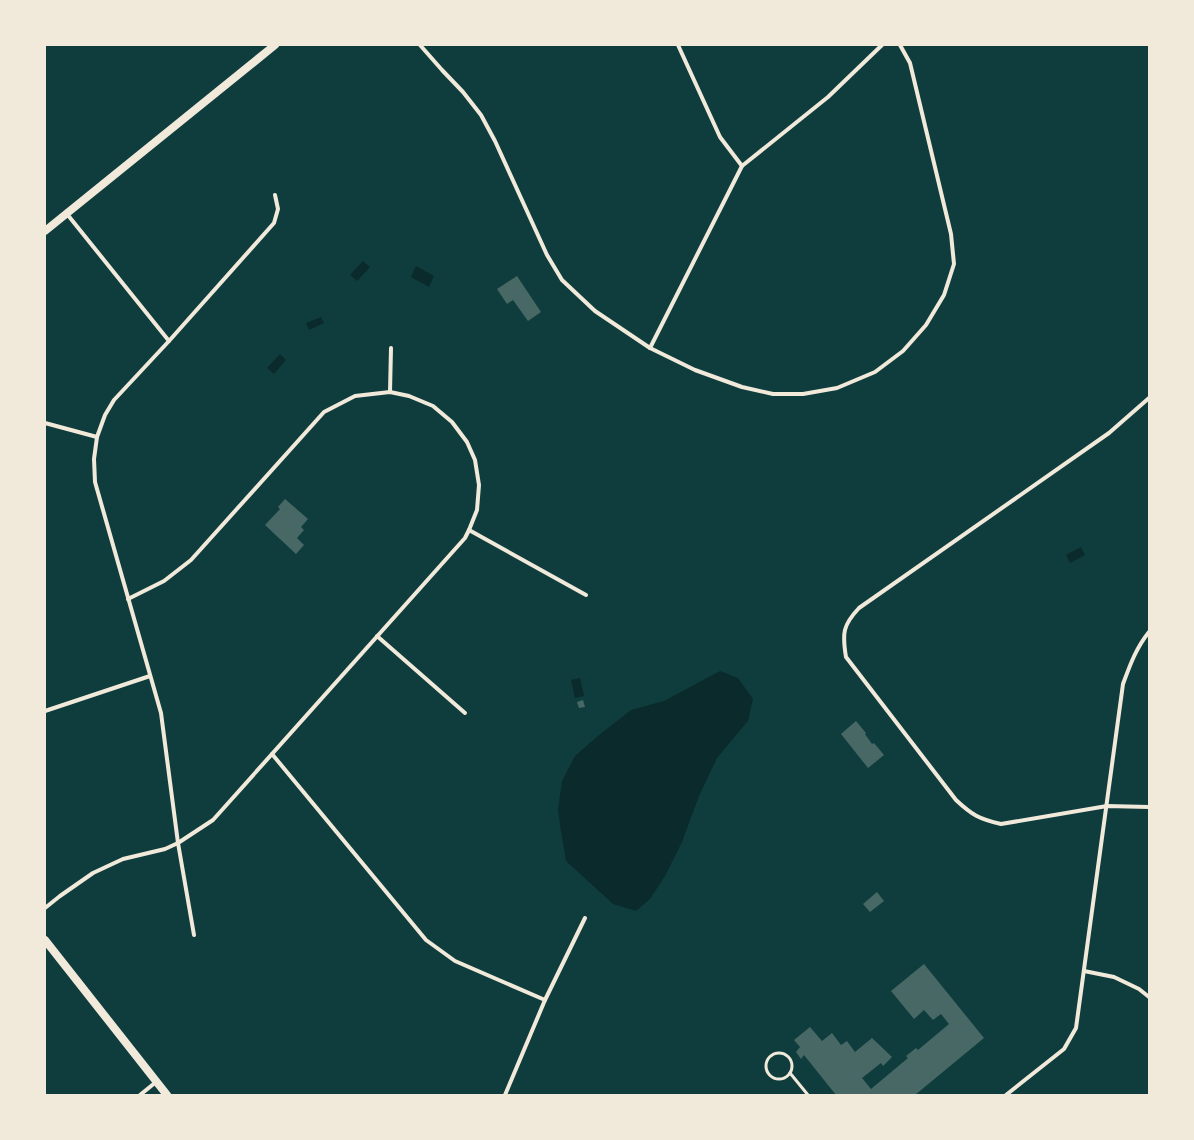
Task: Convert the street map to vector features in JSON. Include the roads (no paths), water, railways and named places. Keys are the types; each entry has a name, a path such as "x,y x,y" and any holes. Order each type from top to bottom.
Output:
{"main road":[{"path":"45,230 275,45"},
{"path":"45,940 167,1095"}],"street":[{"path":"420,45 464,92 481,115 495,141 547,255 562,280 595,311 650,348 695,370 742,387 773,394 803,394 837,388 875,372 903,351 926,325 944,295 954,264 951,234 910,63 900,45"},
{"path":"678,45 720,137 742,166"},
{"path":"650,348 742,166 828,97 882,45"},
{"path":"194,935 178,843 161,713 95,482 94,459 97,437 105,415 114,400 169,341 274,223 278,209 275,195"},
{"path":"66,213 169,341"},
{"path":"390,392 391,348"},
{"path":"45,908 93,872 123,859 165,849 178,843 213,820 465,538 470,530 477,510 479,485 475,460 467,442 452,422 433,406 410,396 390,392 355,396 324,412 191,560 164,580 128,599"},
{"path":"1149,398 1109,432 859,608 849,619 843,638 846,657 956,800 970,812 985,820 1001,824 1107,806 1149,807"},
{"path":"45,423 97,437"},
{"path":"470,530 586,595"},
{"path":"1006,1095 1064,1049 1076,1028 1124,684 1132,658 1142,640 1149,632"},
{"path":"377,636 465,713"},
{"path":"45,711 150,676"},
{"path":"272,754 426,940 455,961 545,1000"},
{"path":"505,1095 545,1000 585,918"},
{"path":"1084,971 1114,978 1139,989 1149,998"},
{"path":"140,1095 156,1082"}],"lane":[{"path":"777,1053 782,1053 789,1058 792,1065 790,1073 783,1078 775,1078 771,1076 767,1065 770,1057 777,1053"},
{"path":"790,1073 808,1095"}],"water":[{"path":"363,261 370,267 357,281 350,275"},
{"path":"416,266 434,276 429,287 411,277"},
{"path":"321,317 324,323 309,330 306,323"},
{"path":"280,354 286,360 274,374 267,368"},
{"path":"1081,547 1085,555 1070,563 1066,555"},
{"path":"720,671 738,678 753,699 748,721 717,758 699,796 682,842 665,876 650,899 636,911 613,904 566,861 558,810 562,781 575,756 631,710 664,701"},
{"path":"580,678 584,696 575,698 571,680"}]}
